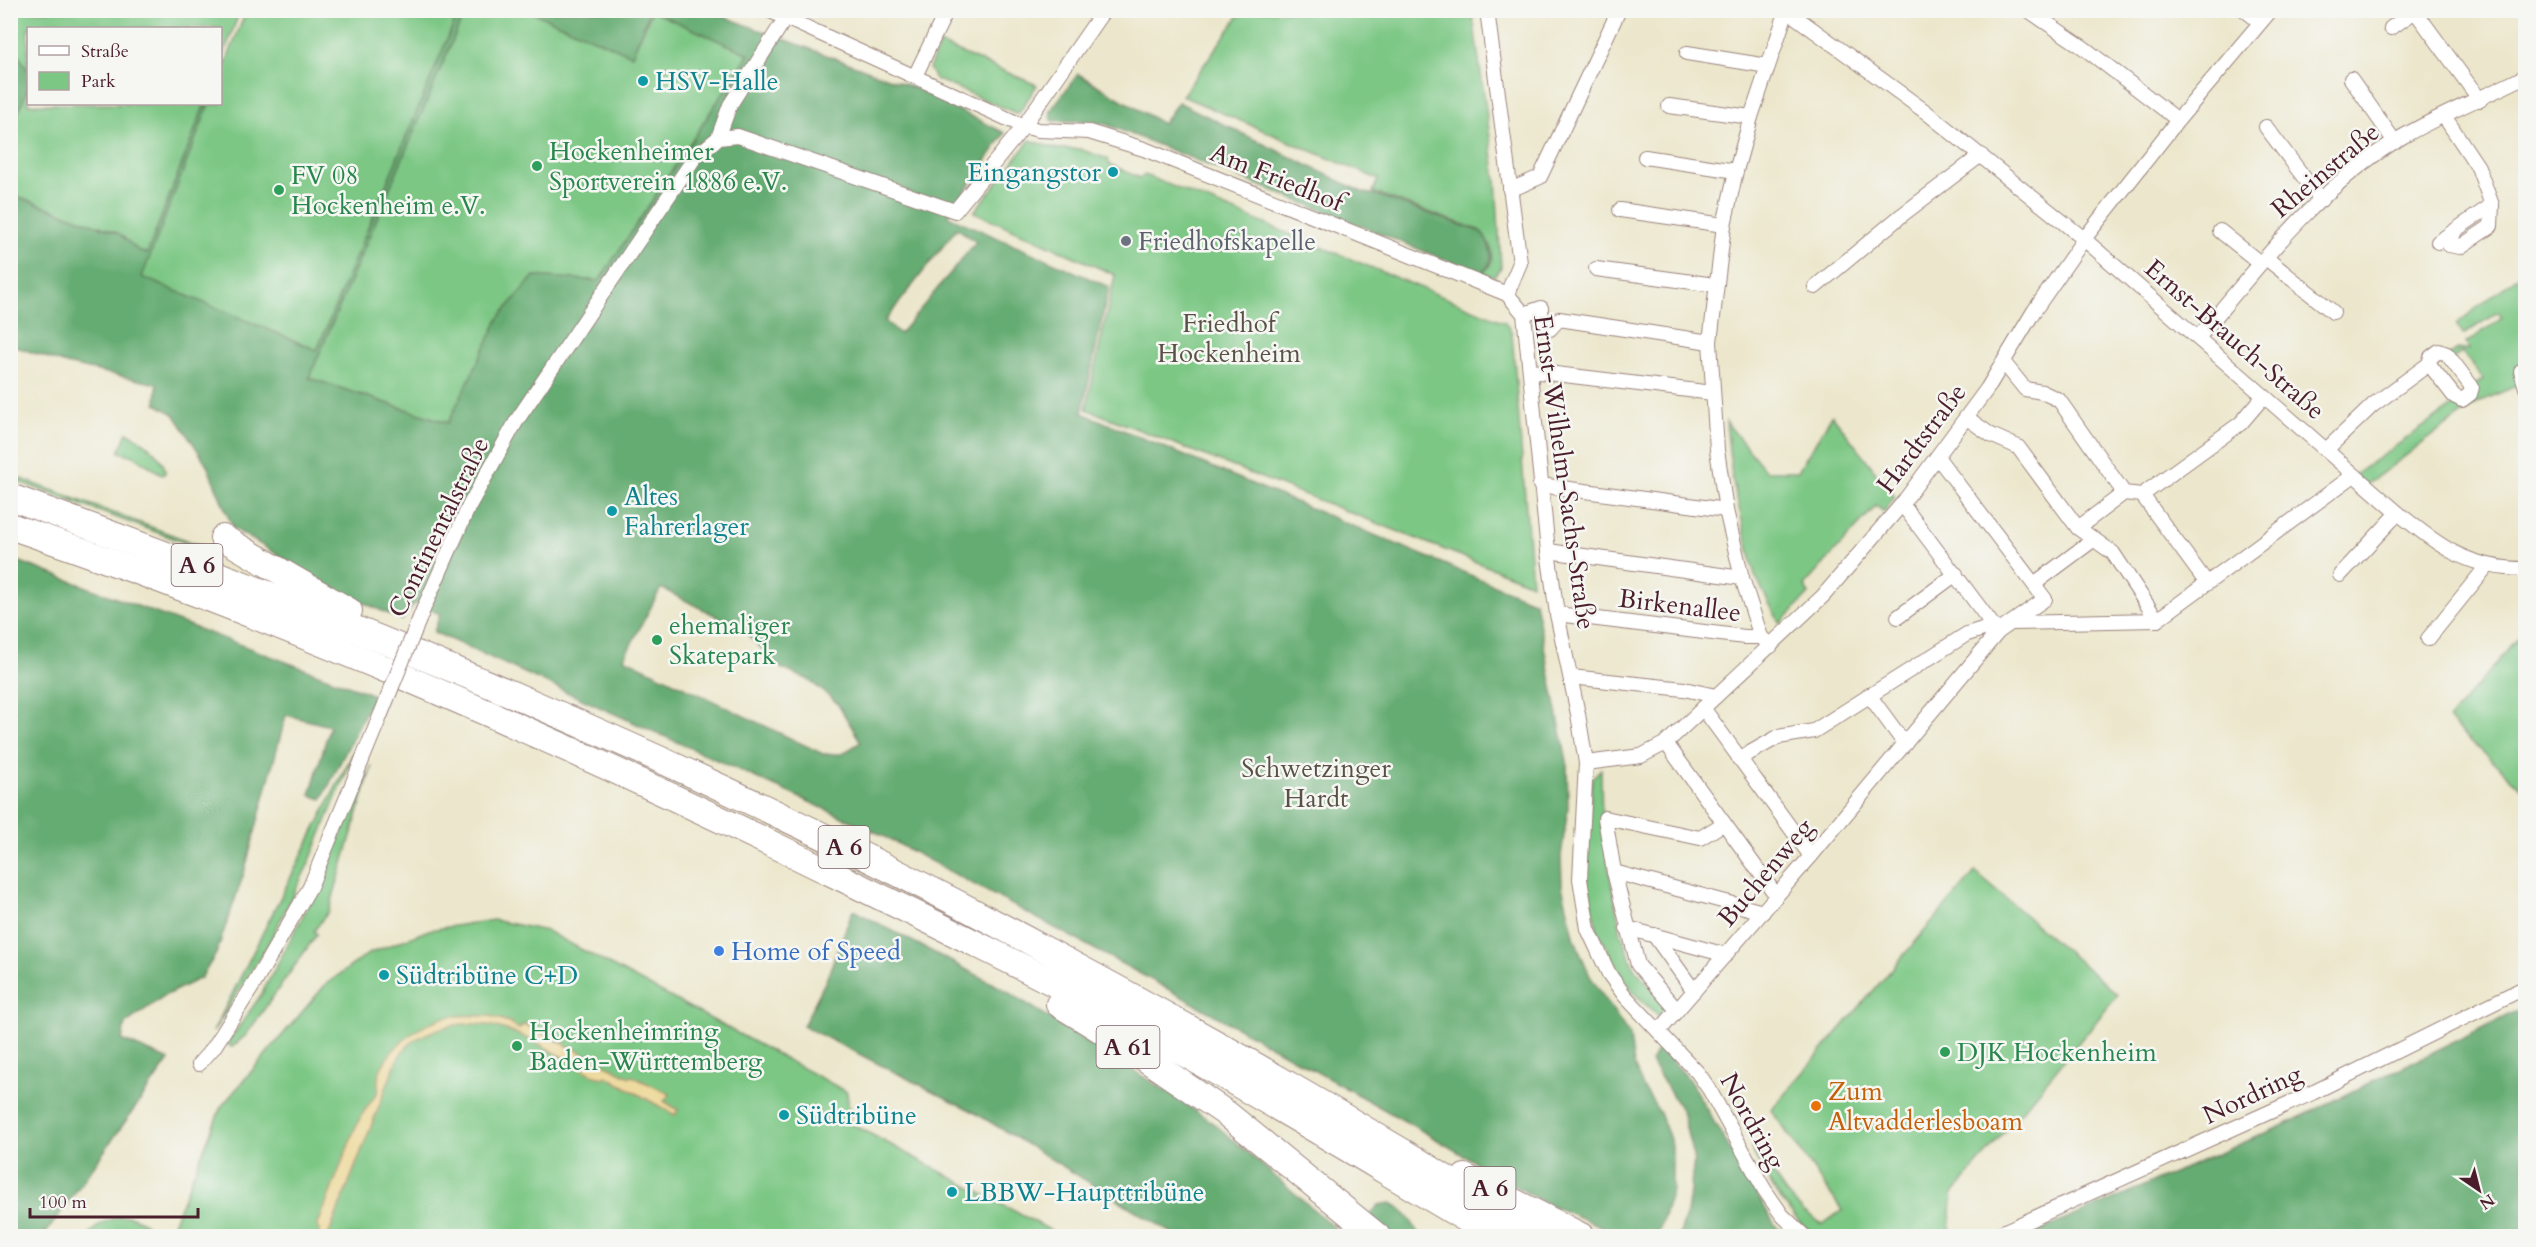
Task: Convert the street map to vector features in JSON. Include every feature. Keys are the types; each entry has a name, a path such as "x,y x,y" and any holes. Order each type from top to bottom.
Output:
{"highway":[{"name":"A 6","path":"10,497 180,558 382,638 677,767 878,864 1039,946 1182,1024 1396,1147 1535,1236"},
{"name":"A 6","path":"10,526 235,608 540,736 665,793 962,938 1127,1022 1255,1093 1495,1236"},
{"path":"224,538 293,580 343,606 382,638"},
{"name":"A 61","path":"962,938 993,964 1124,1044 1227,1114 1377,1236"},
{"name":"A 6","path":"1396,1147 1484,1185 1581,1236"}],"street":[{"name":"Am Friedhof","path":"768,10 789,14 1023,126 1038,130 1089,132 1144,149 1507,294"},
{"path":"789,14 730,105 718,138 738,136 955,211 1023,126 1104,10"},
{"name":"Ernst-Wilhelm-Sachs-Straße","path":"1487,10 1520,263 1507,294 1524,314 1548,551 1557,614 1586,763 1580,879 1588,929 1609,974 1625,996 1660,1030"},
{"path":"1510,190 1540,177 1619,10"},
{"path":"2028,10 2084,48 2178,120"},
{"path":"2244,10 2260,22"},
{"name":"Hardtstraße","path":"1766,642 1823,596 1902,504 1967,418 2004,363 2034,311 2084,239 2178,120 2271,10"},
{"name":"Birkenallee","path":"1766,642 1742,578 1726,510 1717,450 1710,342 1715,285 1724,225 1736,171 1751,117 1787,11"},
{"name":"Ernst-Brauch-Straße","path":"1787,11 1981,155 2084,239 2398,513 2438,544 2460,557 2487,566 2526,569"},
{"path":"2391,28 2415,11 2480,100"},
{"path":"915,76 941,13"},
{"path":"1687,53 1768,66"},
{"name":"Rheinstraße","path":"2199,338 2284,235 2359,167 2396,142 2526,76"},
{"path":"2351,79 2396,142"},
{"path":"1670,106 1751,117"},
{"path":"2438,242 2492,205 2478,167 2444,116"},
{"path":"2265,127 2321,200"},
{"name":"Continentalstraße","path":"200,1064 214,1047 254,984 310,887 423,610 469,506 518,420 695,157 718,138"},
{"path":"1815,287 1902,215 1981,155"},
{"path":"1645,157 1736,171"},
{"path":"1620,210 1724,225"},
{"path":"2220,231 2333,312"},
{"path":"1596,269 1715,285"},
{"path":"1524,314 1541,308 1542,321 1550,329 1559,319 1710,342"},
{"path":"2004,363 2025,389 2042,392 2059,400 2124,493"},
{"path":"2326,450 2373,405 2429,364"},
{"path":"2526,369 2521,371 2526,388"},
{"path":"1531,371 1713,393"},
{"path":"2078,528 2124,493 2142,495 2241,423 2264,396"},
{"path":"1967,418 1991,435 2018,447 2078,528 2113,553 2157,620"},
{"path":"1938,458 2034,584 2093,540"},
{"path":"2011,623 2157,620 2355,475"},
{"path":"1540,485 1726,510"},
{"path":"2142,495 2206,582"},
{"path":"1902,504 1998,632"},
{"path":"2340,575 2398,513"},
{"name":"Birkenallee","path":"1548,551 1742,578"},
{"path":"2428,639 2487,566"},
{"path":"1898,617 1956,574"},
{"name":"Buchenweg","path":"1660,1030 1811,856 1998,632 2044,599 2034,584"},
{"name":"Birkenallee","path":"1557,614 1745,637 1766,642"},
{"path":"1739,759 1778,737 1814,731 1967,634 1983,629 1998,632"},
{"name":"Birkenallee","path":"1586,763 1641,756 1666,743 1716,696 1766,642"},
{"path":"1571,677 1684,689 1716,696"},
{"path":"1869,695 1905,744"},
{"path":"1703,708 1811,856"},
{"path":"1666,743 1776,895"},
{"path":"1677,1010 1665,999 1638,965 1614,872 1605,818 1700,838 1723,824"},
{"path":"1614,872 1763,912"},
{"path":"1627,928 1726,955"},
{"path":"1654,935 1694,991"},
{"name":"Nordring","path":"1994,1236 2303,1097 2526,987"},
{"name":"Nordring","path":"1660,1030 1709,1089 1764,1189 1782,1215 1804,1236"}],"green space":[{"path":"19,11 240,11 222,59 222,27 27,27 27,68 12,42 12,30"},
{"name":"FV 08 Hockenheim e.V.","path":"246,11 459,11 317,350 141,277 209,105 222,105 222,72"},
{"name":"Schwetzinger Hardt","path":"459,11 465,11 309,378 448,423 499,318 534,276 599,281 749,54 652,11 709,11 912,87 1005,133 948,216 1109,287 1082,413 1535,602 1567,761 1568,808 1561,856 1562,886 1575,940 1590,976 1630,1036 1634,1065 1643,1087 1660,1113 1672,1145 1672,1190 1658,1236 1624,1236 1543,1202 1419,1129 1150,979 880,834 434,632 440,614 415,603 402,620 340,592 233,528 206,463 174,414 156,404 157,384 66,364 11,345 10,194 118,233 139,251 147,254 205,105 209,105 142,277 317,350","holes":["957,228 976,242 900,334 885,321","661,588 742,629 781,668 809,680 837,703 861,742 842,754 823,754 624,658"]},
{"name":"Hockenheimer Sportverein 1886 e.V.","path":"465,11 529,11 632,55 652,11 749,54 599,281 534,276 499,318 449,423 309,378"},
{"path":"529,11 650,11 632,55"},
{"path":"1242,11 1472,11 1496,180 1501,268 1494,276 1482,274 1491,263 1492,253 1481,231 1373,192 1378,179 1182,96"},
{"path":"10,44 27,69 27,90 11,133"},
{"path":"940,44 1037,85 1018,114 935,79 929,68"},
{"path":"1078,74 1163,124 1178,102 1364,193 1377,195 1481,232 1490,249 1489,264 1481,274 1108,125 1090,121 1053,121 1050,117 1051,110"},
{"path":"27,90 27,105 205,105 147,254 139,251 118,233 11,194 10,133"},
{"name":"Friedhof Hockenheim","path":"1030,140 1057,149 1080,149 1108,159 1109,164 1140,178 1145,175 1505,322 1512,333 1532,584 1086,409 1115,275 974,212"},
{"path":"2525,271 2525,382 2477,403 2366,485 2354,475 2470,394 2472,387 2483,379 2463,352 2451,360 2448,356 2458,350 2470,349 2466,343 2502,318 2498,312 2463,335 2456,324"},
{"path":"1832,415 1895,497 1884,512 1876,506 1804,586 1809,594 1780,624 1755,576 1732,478 1726,422 1766,471 1798,471"},
{"path":"127,432 157,455 164,467 163,475 134,456 119,452"},
{"path":"11,475 232,557 232,560 11,479"},
{"path":"10,558 374,695 322,799 310,795 330,726 286,715 244,873 216,954 201,978 164,996 125,1024 122,1040 169,1060 44,1236 10,1236"},
{"path":"2525,630 2525,791 2448,720"},
{"path":"360,739 309,863 270,941 213,1032"},
{"path":"372,765 329,911 314,931 317,934 246,1035 232,1047 227,1044 261,995 316,891"},
{"path":"1601,769 1602,833 1621,933 1634,968 1668,1006 1658,1016 1634,993 1618,969 1597,929 1586,877 1592,778"},
{"name":"DJK Hockenheim","path":"1975,872 2118,995 1952,1195 1950,1236 1818,1236 1800,1223 1774,1190 1751,1148 1755,1143 1783,1189 1811,1217 1823,1224 1842,1210 1771,1110"},
{"path":"853,910 1005,990 1177,1098 1217,1126 1344,1236 1177,1236 972,1111 803,1026 826,980"},
{"name":"Hockenheimring Baden-Württemberg","path":"493,920 547,931 847,1092 850,1123 1061,1236 168,1236 221,1107 326,984 368,954 429,930"},
{"path":"2525,1007 2526,1225 2517,1236 2028,1236 2284,1125"},
{"path":"1659,1047 1688,1078 1775,1225 1790,1236 1679,1236 1687,1213 1694,1161 1682,1111 1651,1062"},
{"path":"1391,1203 1408,1217 1419,1236 1394,1236 1369,1216 1379,1205"},
{"path":"129,1216 145,1223 157,1236 89,1236 106,1221"}],"sand":[{"path":"458,1016 490,1016 509,1022 519,1029 524,1024 630,1077 670,1094 664,1101 678,1110 675,1115 606,1076 605,1078 595,1076 538,1044 499,1028 478,1024 457,1025 436,1030 413,1041 397,1060 328,1236 317,1236 320,1230 317,1227 354,1131 361,1116 379,1090 378,1078 382,1066 390,1055 412,1034 436,1020"}],"place":[{"name":"HSV-Halle","path":"643,81"},
{"name":"Hockenheimer Sportverein 1886 e.V.","path":"537,166"},
{"name":"Eingangstor","path":"1113,172"},
{"name":"FV 08 Hockenheim e.V.","path":"279,190"},
{"name":"Friedhofskapelle","path":"1126,241"},
{"name":"Altes Fahrerlager","path":"612,511"},
{"name":"ehemaliger Skatepark","path":"657,640"},
{"name":"Home of Speed","path":"719,951"},
{"name":"Südtribüne C+D","path":"384,975"},
{"name":"Hockenheimring Baden-Württemberg","path":"517,1046"},
{"name":"DJK Hockenheim","path":"1945,1052"},
{"name":"Zum Altvadderlesboam","path":"1816,1106"},
{"name":"Südtribüne","path":"784,1115"},
{"name":"LBBW-Haupttribüne","path":"952,1192"}]}
